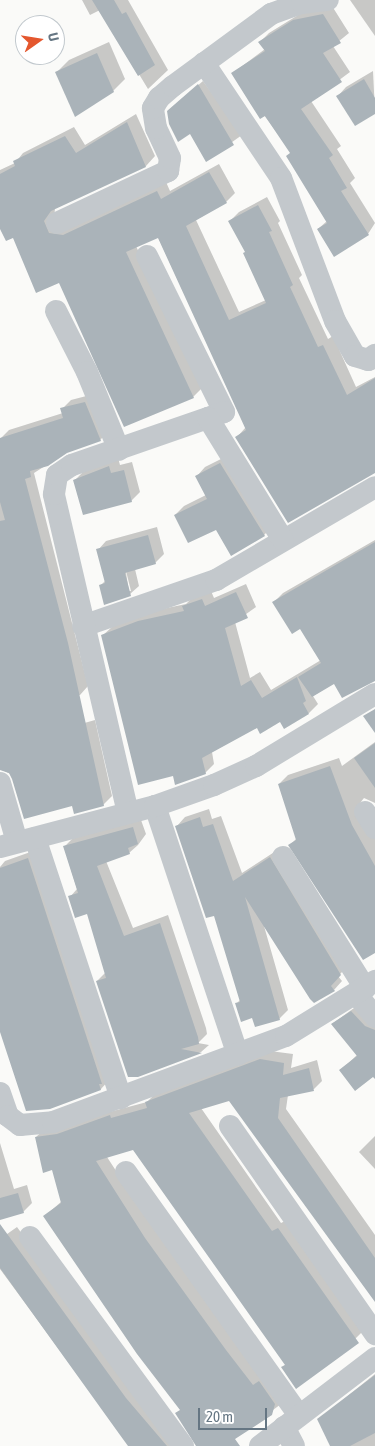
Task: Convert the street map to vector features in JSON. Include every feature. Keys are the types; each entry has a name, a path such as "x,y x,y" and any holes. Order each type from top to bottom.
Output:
{"street":[{"path":"56,223 168,171 170,158 156,128 153,108 159,98 271,14 302,3 328,0"},
{"path":"204,63 281,178 332,313 355,356 368,360 375,355"},
{"path":"128,813 83,626 54,494 57,475 72,465 224,412 147,256"},
{"path":"56,311 87,372 119,450"},
{"path":"208,418 283,540"},
{"path":"83,626 216,580 375,487"},
{"path":"17,843 155,806 256,766 375,694"},
{"path":"0,783 17,843 121,1098"},
{"path":"155,806 238,1055"},
{"path":"283,857 365,988 375,1017"},
{"path":"0,1093 8,1116 20,1125 34,1126 121,1098 286,1036 365,988"},
{"path":"230,1126 375,1334"},
{"path":"126,1172 293,1429"},
{"path":"30,1237 183,1446"},
{"path":"260,1446 293,1429 375,1358"}],"building":[{"path":"92,0 114,0 122,14 126,12 155,65 138,76"},
{"path":"323,14 341,43 323,53 342,82 301,109 333,155 329,158 347,188 341,191 369,235 334,257 317,229 327,223 286,156 290,153 265,116 260,119 231,73 265,51 258,42 293,20"},
{"path":"97,53 114,92 75,117 55,72"},
{"path":"364,79 375,98 375,114 355,126 336,96"},
{"path":"198,84 234,145 206,162 190,134 178,142 169,124 167,111"},
{"path":"127,122 146,167 51,211 44,221 49,233 63,235 157,191 161,199 209,172 227,203 186,226 229,320 266,303 243,253 245,252 228,221 258,205 272,231 269,232 293,285 290,287 318,347 323,345 347,395 375,378 375,473 288,523 235,437 246,430 158,238 126,252 194,398 124,427 59,283 36,293 13,238 6,241 0,229 0,174 15,166 13,161 65,136 76,153"},
{"path":"85,402 101,441 67,453 48,466 30,471 31,477 25,479 68,643 104,806 74,814 72,806 24,819 12,779 9,773 0,770 0,521 5,520 0,502 0,438 63,418 60,408"},
{"path":"220,463 265,536 231,556 216,530 188,543 174,515 207,499 195,476"},
{"path":"109,466 111,473 124,470 132,502 83,515 73,480"},
{"path":"148,535 156,564 125,573 131,596 104,605 99,585 105,583 96,549"},
{"path":"375,542 375,681 342,698 334,684 312,697 298,677 321,663 300,629 292,634 272,602"},
{"path":"236,592 248,618 225,628 241,686 251,680 262,698 297,677 306,701 303,703 309,714 284,729 280,722 260,734 257,728 202,758 206,774 175,785 173,776 138,785 101,635 138,621 184,611 182,606 202,599 205,606"},
{"path":"375,709 375,733 363,716"},
{"path":"375,743 375,788 354,758"},
{"path":"330,766 352,825 375,866 375,953 363,960 288,845 296,840 278,784"},
{"path":"200,817 203,827 213,824 233,881 270,857 341,975 331,986 335,991 314,1003 310,999 245,897 280,1020 255,1027 252,1018 241,1022 235,1003 240,1002 214,916 206,918 175,826"},
{"path":"133,827 138,844 128,848 130,854 97,866 124,936 160,923 198,1037 199,1044 181,1049 202,1053 138,1077 128,1077 96,981 106,978 87,914 75,918 68,896 78,893 63,846"},
{"path":"28,858 102,1084 99,1084 101,1090 50,1109 26,1111 0,1032 0,868"},
{"path":"351,1011 365,1026 375,1030 375,1079 373,1077 355,1091 339,1070 357,1056 331,1024"},
{"path":"260,1059 284,1063 283,1075 309,1068 314,1091 280,1098 278,1118 375,1258 375,1302 229,1101 189,1113 272,1231 278,1228 359,1343 296,1389 281,1367 285,1365 133,1150 96,1161 145,1238 226,1350 253,1385 259,1381 275,1404 272,1415 235,1439 240,1446 196,1446 175,1413 180,1410 137,1354 43,1216 61,1203 52,1170 43,1173 35,1137 57,1134 110,1115 111,1118 147,1108 145,1102"},
{"path":"18,1193 24,1213 0,1220 0,1198"},
{"path":"0,1224 126,1398 167,1446 128,1446 0,1268"},
{"path":"375,1375 375,1433 350,1446 330,1446 317,1419"}]}
